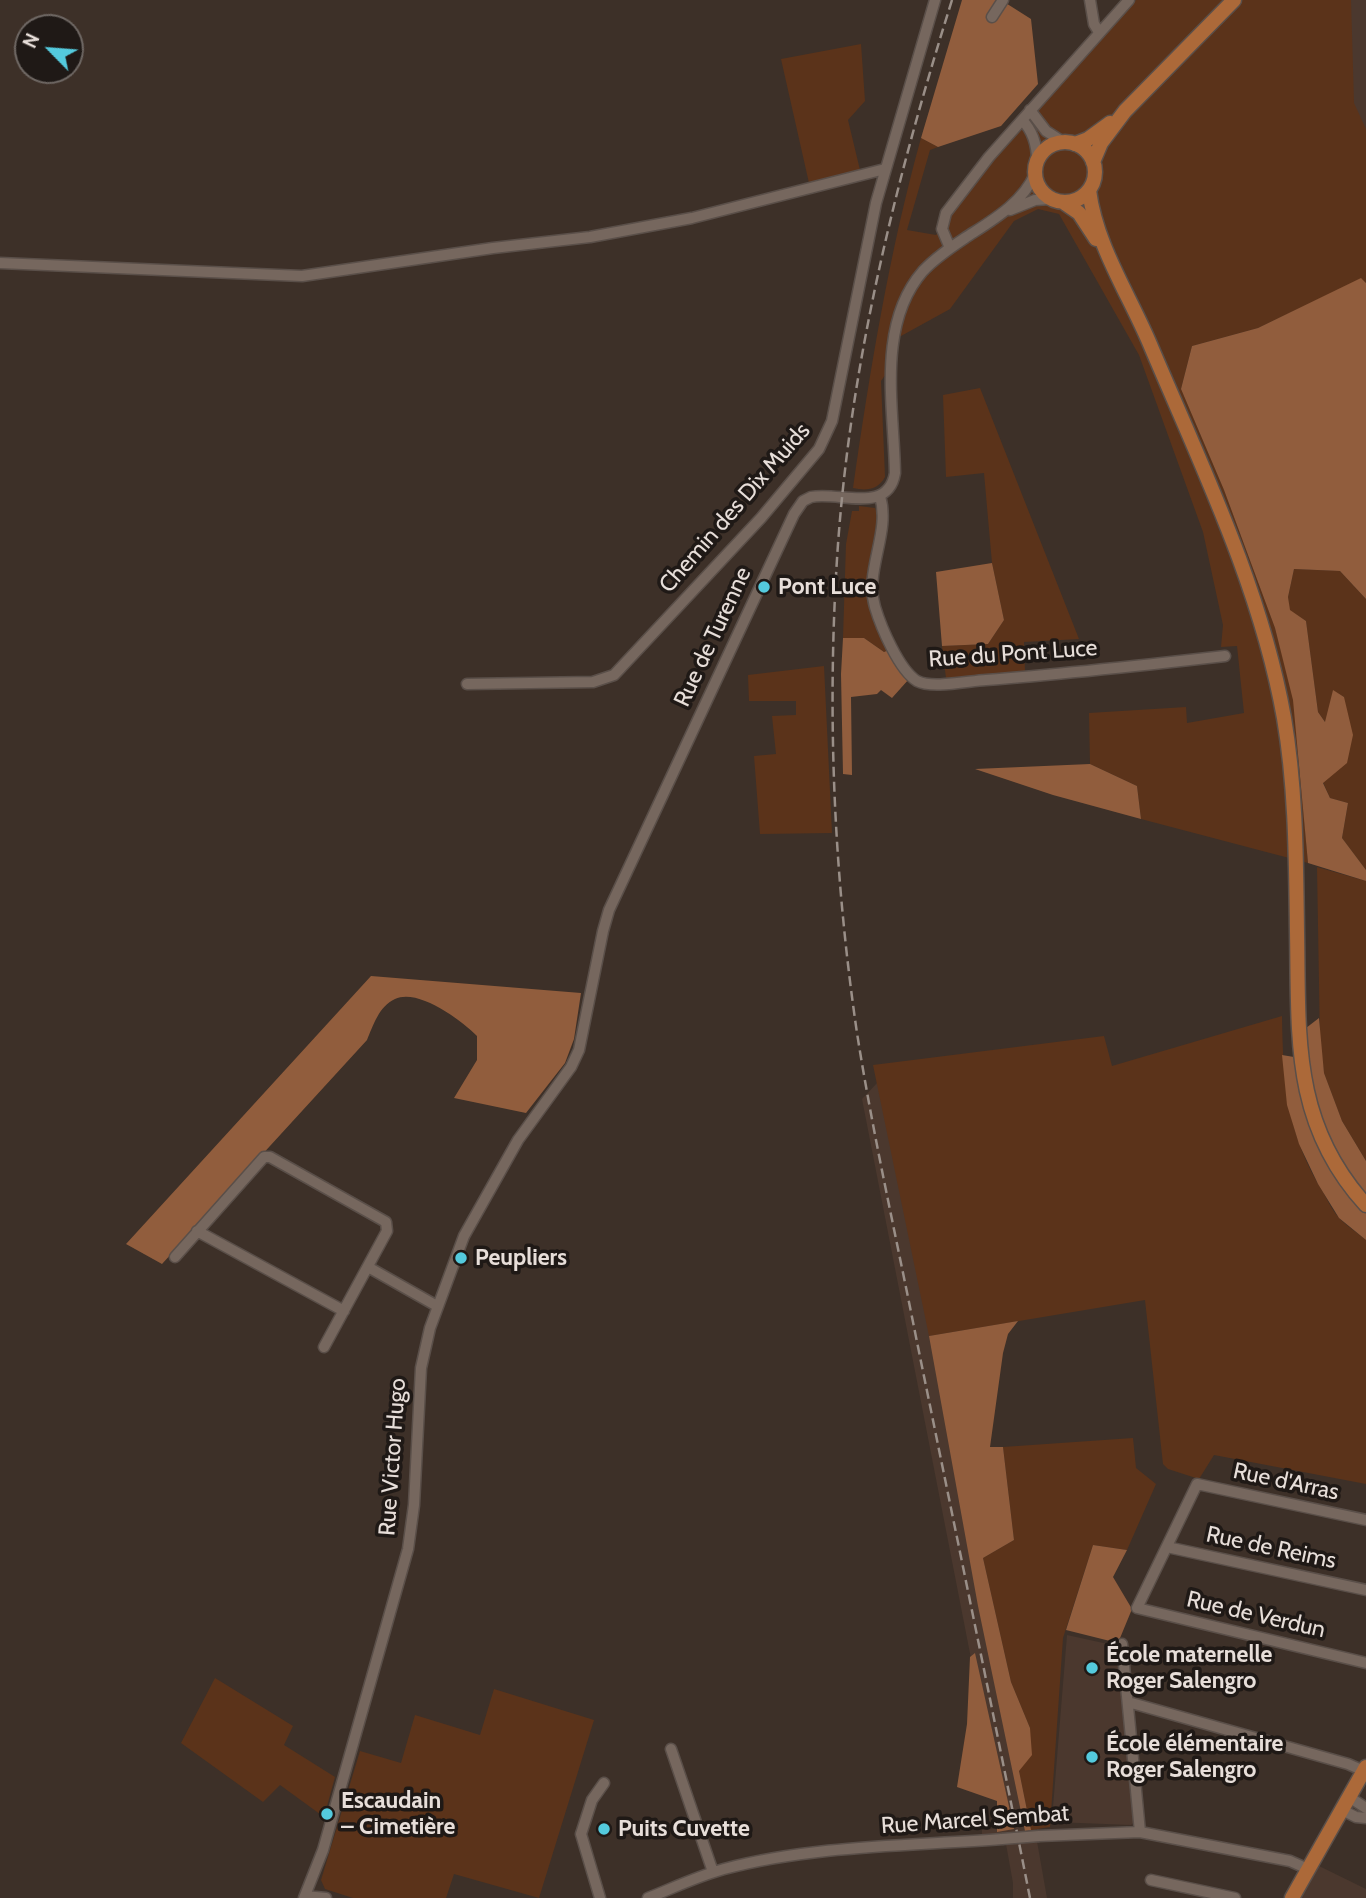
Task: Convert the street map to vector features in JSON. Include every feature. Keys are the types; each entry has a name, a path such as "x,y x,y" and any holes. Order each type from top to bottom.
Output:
{"main road":[{"path":"1057,200 1079,198 1088,190 1094,178 1093,162 1101,143 1125,111 1234,0"},
{"path":"1109,257 1079,214 1039,187 1036,168 1048,148 1094,135 1125,111"},
{"path":"1069,143 1086,151 1093,162"},
{"path":"1088,190 1109,257 1152,347 1228,529 1250,587 1268,647 1285,722 1292,784 1296,846 1299,1038 1305,1086 1323,1143 1343,1177 1366,1205"},
{"path":"1292,1898 1365,1769"}],"street":[{"name":"Chemin des Dix Muids","path":"467,684 593,682 614,675 697,588 819,449 830,427 885,169 935,0"},
{"path":"992,17 1003,0"},
{"path":"1090,0 1094,24 1099,32"},
{"path":"950,248 942,229 946,214 984,162 1129,0"},
{"path":"1030,110 1046,131 1069,143"},
{"path":"793,480 807,498 820,495 867,499 880,496 890,488 895,473 891,365 898,318 904,299 915,281 934,260 1001,214 1024,193 1036,168 1033,137 1022,120"},
{"path":"0,263 307,275 590,237 692,218 885,169"},
{"path":"1001,214 1035,200 1057,200"},
{"name":"Rue du Pont Luce","path":"880,496 883,513 872,576 873,599 894,650 909,674 919,682 932,684 993,680 1225,656"},
{"name":"Rue de Turenne","path":"535,1115 571,1067 582,1044 601,937 609,910 789,524 807,498"},
{"name":"Rue Victor Hugo","path":"305,1897 323,1850 408,1549 414,1505 421,1368 425,1344 464,1236 513,1148 535,1115"},
{"path":"175,1256 262,1158 267,1157 386,1222 387,1231 324,1347"},
{"path":"197,1231 344,1311"},
{"path":"368,1267 437,1306"},
{"name":"Rue d'Arras","path":"1167,1547 1198,1484 1366,1520"},
{"name":"Rue de Reims","path":"1167,1547 1366,1590"},
{"name":"Rue de Verdun","path":"1167,1547 1137,1608 1366,1663"},
{"path":"1122,1644 1140,1832"},
{"path":"1128,1702 1365,1769"},
{"path":"671,1749 713,1872"},
{"path":"600,1898 581,1834 592,1800 604,1783"},
{"path":"1346,1803 1366,1808"},
{"path":"1346,1803 1356,1817 1366,1818"},
{"name":"Rue Marcel Sembat","path":"648,1898 713,1872 772,1860 828,1852 1039,1836 1140,1832 1290,1861 1308,1869"},
{"path":"1151,1880 1234,1898"},
{"path":"305,1897 326,1898"}],"shaded area":[{"path":"962,0 1001,0 1031,19 1038,84 1001,126 938,147 921,138"},
{"path":"1136,0 1351,0 1354,103 1366,129 1366,283 1361,279 1258,328 1192,346 1181,389 1224,490 1275,628 1294,700 1308,863 1141,819 1137,786 1090,764 1089,713 1186,707 1187,723 1244,713 1237,646 1221,647 1223,625 1203,532 1139,355 1059,214 1038,209 1014,221 950,309 901,336 889,336 888,371 881,381 885,477 879,485 871,488 853,488 881,312 921,138 938,147 930,150 907,230 936,235 989,163"},
{"path":"1335,0 1366,0 1366,283"},
{"path":"861,44 865,101 848,120 860,170 809,183 781,59"},
{"path":"1361,278 1366,283 1366,599 1340,571 1294,569 1288,597 1290,610 1306,621 1318,712 1325,722 1333,690 1344,697 1353,735 1347,763 1323,783 1330,798 1348,803 1342,838 1366,870 1366,881 1308,863 1293,700 1275,628 1224,490 1181,389 1192,346 1258,328"},
{"path":"980,388 1079,639 1024,642 1025,672 946,678 942,646 988,644 1004,620 992,563 984,473 946,477 943,395"},
{"path":"859,506 875,508 878,516 868,568 869,594 891,649 884,652 864,638 843,638 846,544 852,511 859,511"},
{"path":"992,563 1004,620 988,644 942,646 936,572"},
{"path":"1294,569 1340,571 1366,599 1366,870 1342,838 1348,803 1330,798 1323,782 1344,697 1333,691 1326,723 1318,712 1306,621 1289,610 1288,597"},
{"path":"843,638 864,638 884,652 891,649 909,679 892,698 881,690 877,694 851,697 852,775 843,774"},
{"path":"824,666 832,833 760,834 754,756 776,754 772,716 796,715 796,701 749,701 748,675"},
{"path":"1090,764 1137,786 1141,819 1053,795 975,769"},
{"path":"1317,867 1366,881 1366,1161 1342,1121 1324,1073 1320,1042"},
{"path":"371,976 581,993 574,1039 565,1063 526,1113 454,1098 477,1060 477,1036 439,1007 415,998 395,999 381,1011 367,1040 162,1264 126,1244"},
{"path":"1282,1016 1286,1086 1294,1128 1311,1171 1336,1214 1366,1240 1366,1484 1214,1455 1199,1479 1168,1469 1163,1464 1145,1300 929,1336 873,1065 1104,1036 1112,1066"},
{"path":"1319,1018 1324,1073 1342,1121 1366,1161 1366,1196 1334,1151 1317,1112 1306,1028"},
{"path":"1282,1055 1294,1057 1303,1103 1318,1146 1366,1211 1366,1240 1339,1218 1318,1184 1299,1144 1287,1105"},
{"path":"878,1082 1031,1819 1037,1829 1035,1830 1047,1898 1013,1898 1006,1844 982,1836 982,1830 1004,1828 862,1099"},
{"path":"1018,1321 1008,1334 1003,1353 990,1447 1003,1447 1014,1540 983,1558 1011,1682 1030,1728 1032,1755 1019,1771 1031,1830 1025,1831 978,1606 929,1336"},
{"path":"1133,1438 1136,1468 1156,1484 1127,1550 1093,1545 1063,1638 1050,1827 1031,1830 1019,1771 1030,1728 1011,1682 983,1558 1014,1540 1003,1447"},
{"path":"1093,1545 1127,1550 1113,1577 1132,1609 1118,1643 1066,1630"},
{"name":"École élémentaire Roger Salengro","path":"1067,1635 1117,1646 1134,1822 1131,1825 1054,1822 1052,1819"},
{"path":"975,1653 1014,1829 997,1832 997,1801 957,1787 967,1724 970,1657"},
{"path":"215,1678 293,1726 284,1745 335,1777 324,1817 280,1785 263,1802 181,1743"},
{"path":"494,1689 594,1720 539,1898 454,1874 446,1898 353,1898 325,1889 321,1880 360,1751 401,1763 415,1715 480,1735"},
{"path":"1317,1865 1366,1889 1366,1898 1300,1898"}],"railway":[{"path":"952,0 894,206 852,417 843,488 834,618 835,796 849,974 863,1071 1030,1898"}],"place":[{"name":"Pont Luce","path":"764,587"},
{"name":"Peupliers","path":"461,1258"},
{"name":"École maternelle Roger Salengro","path":"1092,1668"},
{"name":"École élémentaire Roger Salengro","path":"1092,1757"},
{"name":"Escaudain – Cimetière","path":"327,1814"},
{"name":"Puits Cuvette","path":"604,1829"}]}
